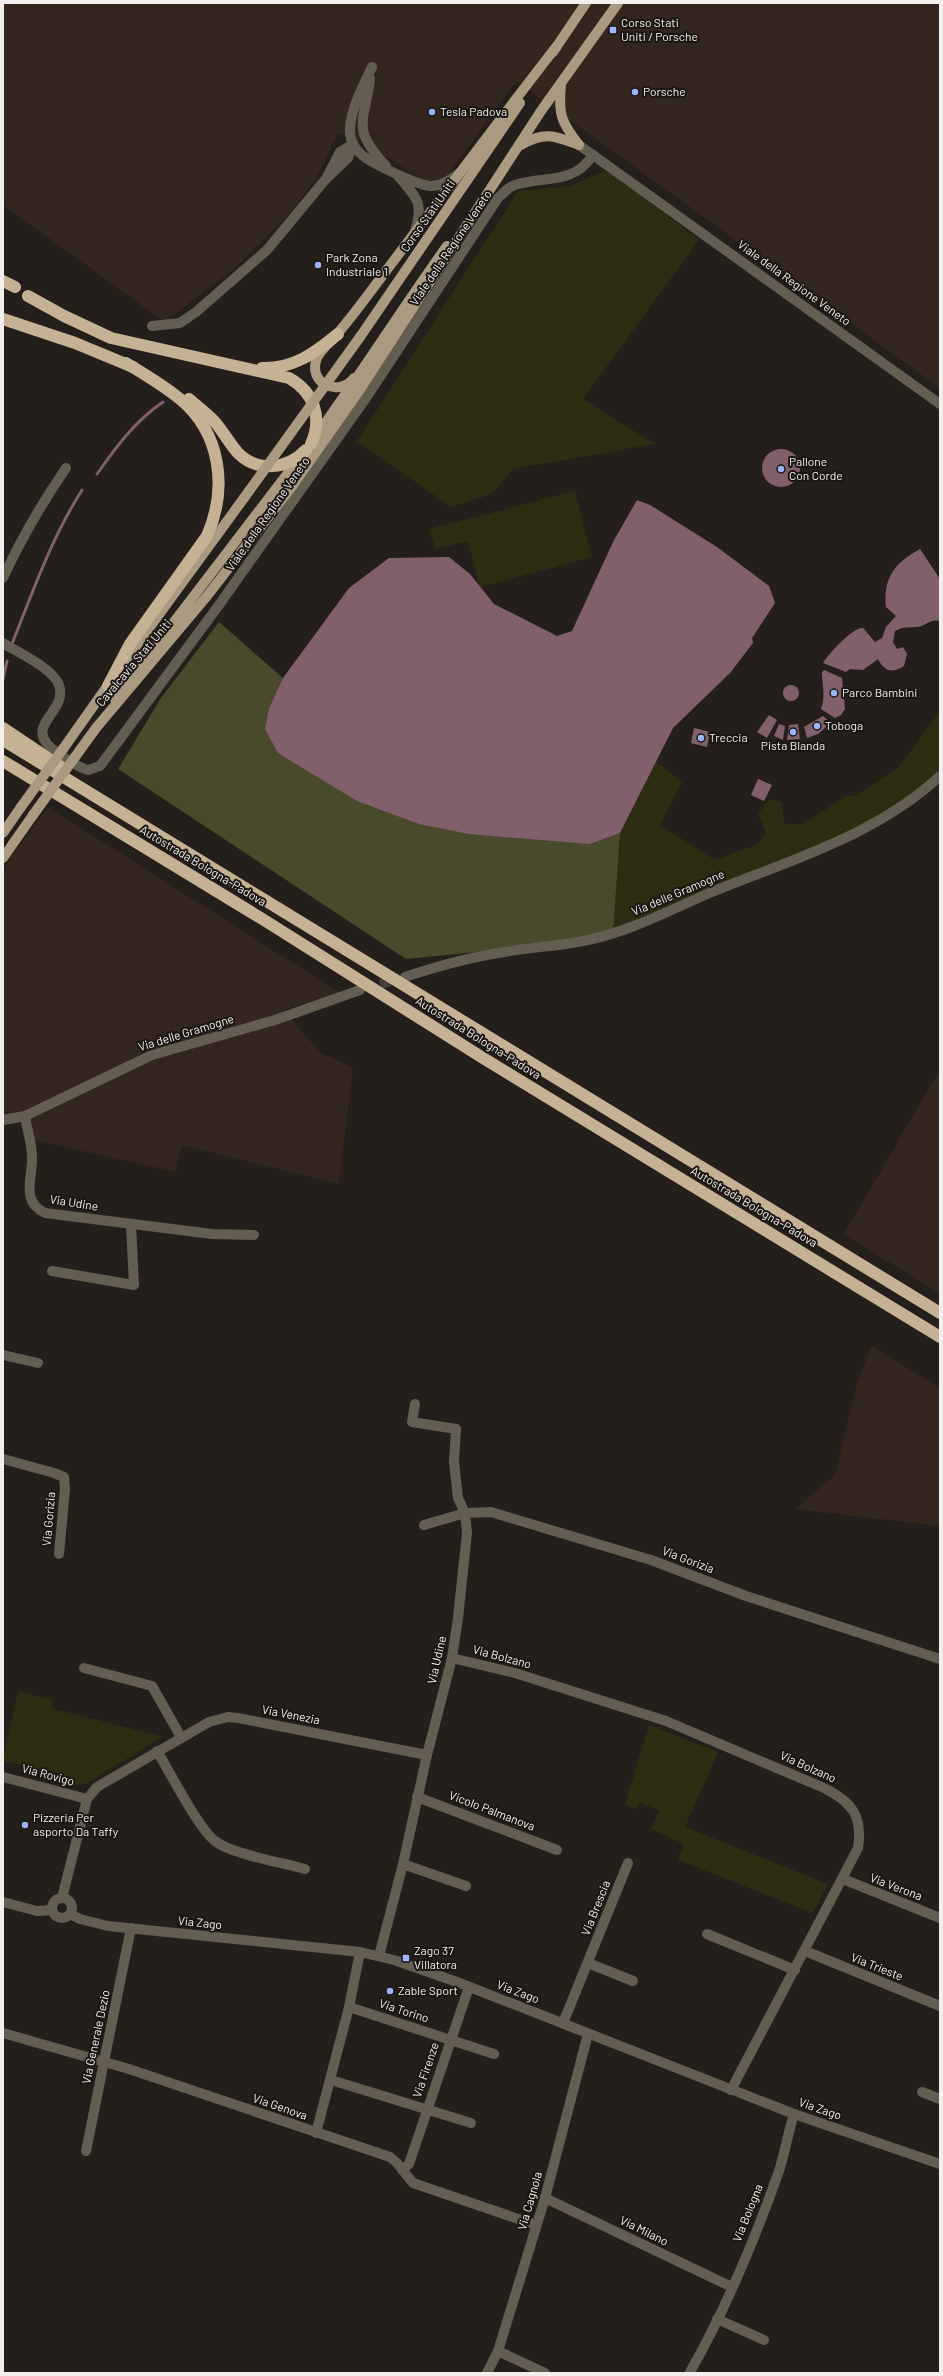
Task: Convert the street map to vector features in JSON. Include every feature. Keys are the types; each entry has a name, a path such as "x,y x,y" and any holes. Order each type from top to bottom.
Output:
{"highway":[{"path":"3,281 15,287"},
{"path":"3,319 75,343 126,363 164,382 186,397 214,421 238,453 255,464 270,467 284,465 296,460 309,447 316,429 316,412 312,400 302,387 281,376 227,366 111,338 64,316 28,296"},
{"path":"227,366 280,367 309,356 338,334"},
{"path":"108,686 130,644 207,536 217,506 220,489 216,456 211,439 203,424 180,399 126,363"},
{"path":"3,728 152,831"},
{"name":"Autostrada Bologna-Padova","path":"3,740 940,1313"},
{"name":"Autostrada Bologna-Padova","path":"3,760 264,920 483,1058 940,1337"}],"main road":[{"name":"Corso Stati Uniti","path":"244,498 360,337 471,178 586,3"},
{"path":"556,47 338,334 318,356 315,368 319,379 334,388 345,386 353,379 618,3"},
{"path":"562,82 559,105 561,115 565,127 579,145"},
{"path":"520,146 541,112"},
{"path":"520,146 532,138 547,135 579,145"},
{"name":"Cavalcavia Stati Uniti","path":"3,858 96,728 207,596 290,489 361,388 520,146"},
{"path":"96,728 123,686 309,447 360,375 396,317"},
{"name":"Cavalcavia Stati Uniti","path":"3,832 244,498"}],"street":[{"path":"414,233 420,214 420,205 393,171 364,139 363,118 372,67 360,92 352,120 350,132 353,144 367,158 393,171 422,185 432,186 442,184 460,173"},
{"path":"152,326 180,323 196,312 267,250 325,180 348,158 353,144 364,139"},
{"name":"Viale della Regione Veneto","path":"579,145 940,404"},
{"name":"Viale della Regione Veneto","path":"3,643 48,671 59,684 60,693 57,703 42,729 42,738 49,747 80,768 88,770 100,766 219,605 366,398 498,198 514,185 561,178 581,170 594,155"},
{"path":"3,578 23,536 43,502 66,468"},
{"name":"Via delle Gramogne","path":"405,977 453,961 506,951 588,940 614,934 754,875 820,850 855,833 918,794 940,776"},
{"name":"Via delle Gramogne","path":"3,1120 25,1116 152,1055 275,1020 360,990"},
{"name":"Via Udine","path":"25,1116 32,1156 29,1196 35,1207 45,1213 131,1225 156,1225 212,1234 254,1235"},
{"path":"52,1271 134,1285 131,1225"},
{"path":"3,1355 38,1363"},
{"name":"Via Udine","path":"379,1956 403,1864 417,1797 452,1658 465,1561 467,1533 465,1513 458,1498 454,1462 456,1429 412,1422 415,1404"},
{"name":"Via Gorizia","path":"3,1459 54,1472 64,1477 65,1489 59,1554"},
{"name":"Via Gorizia","path":"424,1525 465,1513 490,1512 644,1557 746,1596 940,1659"},
{"name":"Via Bolzano","path":"452,1658 515,1673 666,1721 717,1741 838,1795 850,1806 857,1818 860,1835 858,1848 731,2090"},
{"path":"84,1668 152,1686 181,1737"},
{"name":"Via Venezia","path":"62,1898 87,1799 97,1787 209,1722 228,1717 427,1755"},
{"path":"158,1751 203,1827 215,1841 229,1848 305,1868"},
{"name":"Via Rovigo","path":"3,1777 87,1799"},
{"name":"Vicolo Palmanova","path":"417,1797 557,1850"},
{"name":"Via Brescia","path":"563,2023 628,1863"},
{"path":"403,1864 466,1886"},
{"name":"Via Verona","path":"843,1879 940,1918"},
{"path":"52,1910 56,1900 62,1898 68,1900 71,1905 70,1914"},
{"name":"Via Zago","path":"3,1902 37,1910 52,1910 60,1918 70,1914 97,1924 360,1952 379,1956 469,1987 794,2114 940,2164"},
{"name":"Via Generale Dezio","path":"86,2151 131,1928"},
{"path":"707,1934 795,1970"},
{"name":"Via Trieste","path":"805,1951 940,2006"},
{"path":"316,2133 349,2007 360,1952"},
{"path":"588,1963 633,1981"},
{"name":"Via Firenze","path":"402,2170 409,2164 426,2110 469,1987"},
{"name":"Via Torino","path":"349,2007 450,2040"},
{"name":"Via Genova","path":"3,2033 104,2061 390,2157 413,2183 536,2225"},
{"name":"Via Cagnola","path":"487,2373 498,2351 545,2198 588,2034"},
{"name":"Via Firenze","path":"450,2040 494,2054"},
{"path":"331,2080 426,2110"},
{"path":"922,2092 940,2099"},
{"name":"Via Firenze","path":"426,2110 471,2123"},
{"name":"Via Bologna","path":"690,2372 732,2287 779,2169 794,2114"},
{"name":"Via Milano","path":"545,2198 732,2287"},
{"path":"717,2319 764,2340"},
{"path":"498,2351 545,2373"}],"shaded area":[{"path":"3,3 940,3 940,388 516,81 445,179 424,181 379,152 374,145 338,133 316,179 289,215 237,266 165,322 3,205"},
{"path":"607,170 699,240 583,399 655,444 513,469 492,494 451,507 357,441 518,191 571,186"},
{"name":"Pallone Con Corde","path":"781,449 791,452 797,458 800,468 797,478 791,484 781,487 771,484 765,478 762,468 765,458 771,452"},
{"path":"575,491 592,557 480,587 468,541 435,549 429,529"},
{"path":"637,500 650,505 717,547 769,586 775,603 752,638 753,643 730,673 673,728 620,833 590,844 469,834 419,824 357,801 278,753 265,729 269,708 283,678 349,588 389,558 449,557 470,574 494,604 557,636 572,631 614,540"},
{"path":"920,549 940,579 940,621 936,620 919,627 903,628 895,631 893,642 897,649 903,647 907,654 904,666 896,670 889,670 880,663 878,659 863,670 850,669 846,672 823,663 830,653 854,631 863,628 875,642 882,638 886,627 896,616 886,607 889,579 897,566 911,554"},
{"path":"219,622 283,678 269,708 590,844 620,833 613,933 558,944 406,959 118,769 161,698"},
{"name":"Parco Bambini","path":"824,670 842,678 845,709 841,715 835,718 821,709 824,695 822,672"},
{"path":"791,685 798,690 799,693 794,700 791,701 784,696 783,693 788,686"},
{"path":"940,711 940,773 919,798 854,832 613,933 620,833 656,761 682,782 660,825 715,860 756,845 766,833 758,814 765,804 772,799 782,802 784,823 802,825 846,796 856,795 898,768"},
{"path":"769,715 777,720 767,738 757,732"},
{"name":"Toboga","path":"823,716 831,723 818,734 807,738 804,727"},
{"path":"779,724 785,726 783,740 774,736"},
{"name":"Pista Blanda","path":"798,724 800,739 787,740 789,725"},
{"name":"Treccia","path":"694,728 710,732 707,747 691,743"},
{"path":"758,779 772,785 764,801 751,795"},
{"path":"48,807 340,993 283,1010 320,1052 353,1068 339,1184 182,1145 176,1172 29,1139 26,1116 3,1120 3,868"},
{"path":"938,1073 940,1073 940,1294 844,1234"},
{"path":"871,1346 940,1388 940,1526 795,1509 835,1475 856,1387"},
{"path":"18,1691 53,1700 51,1708 160,1736 161,1738 85,1784 71,1786 29,1776 31,1767 3,1761"},
{"path":"649,1725 718,1752 685,1827 828,1884 813,1913 678,1860 684,1844 651,1829 660,1811 641,1803 636,1809 625,1804"}],"waterway":[{"path":"97,474 119,444 135,426 163,402"},
{"path":"12,644 52,546 82,490"},
{"path":"3,679 7,661"}],"tunnel":[{"path":"366,989 400,978"}],"place":[{"name":"Corso Stati Uniti / Porsche","path":"613,30"},
{"name":"Porsche","path":"635,92"},
{"name":"Tesla Padova","path":"432,112"},
{"name":"Park Zona Industriale 1","path":"318,265"},
{"name":"Pallone Con Corde","path":"781,469"},
{"name":"Parco Bambini","path":"834,693"},
{"name":"Toboga","path":"817,726"},
{"name":"Pista Blanda","path":"793,732"},
{"name":"Treccia","path":"701,738"},
{"name":"Pizzeria Per asporto Da Taffy","path":"25,1825"},
{"name":"Zago 37 Villatora","path":"406,1958"},
{"name":"Zable Sport","path":"390,1991"}]}
